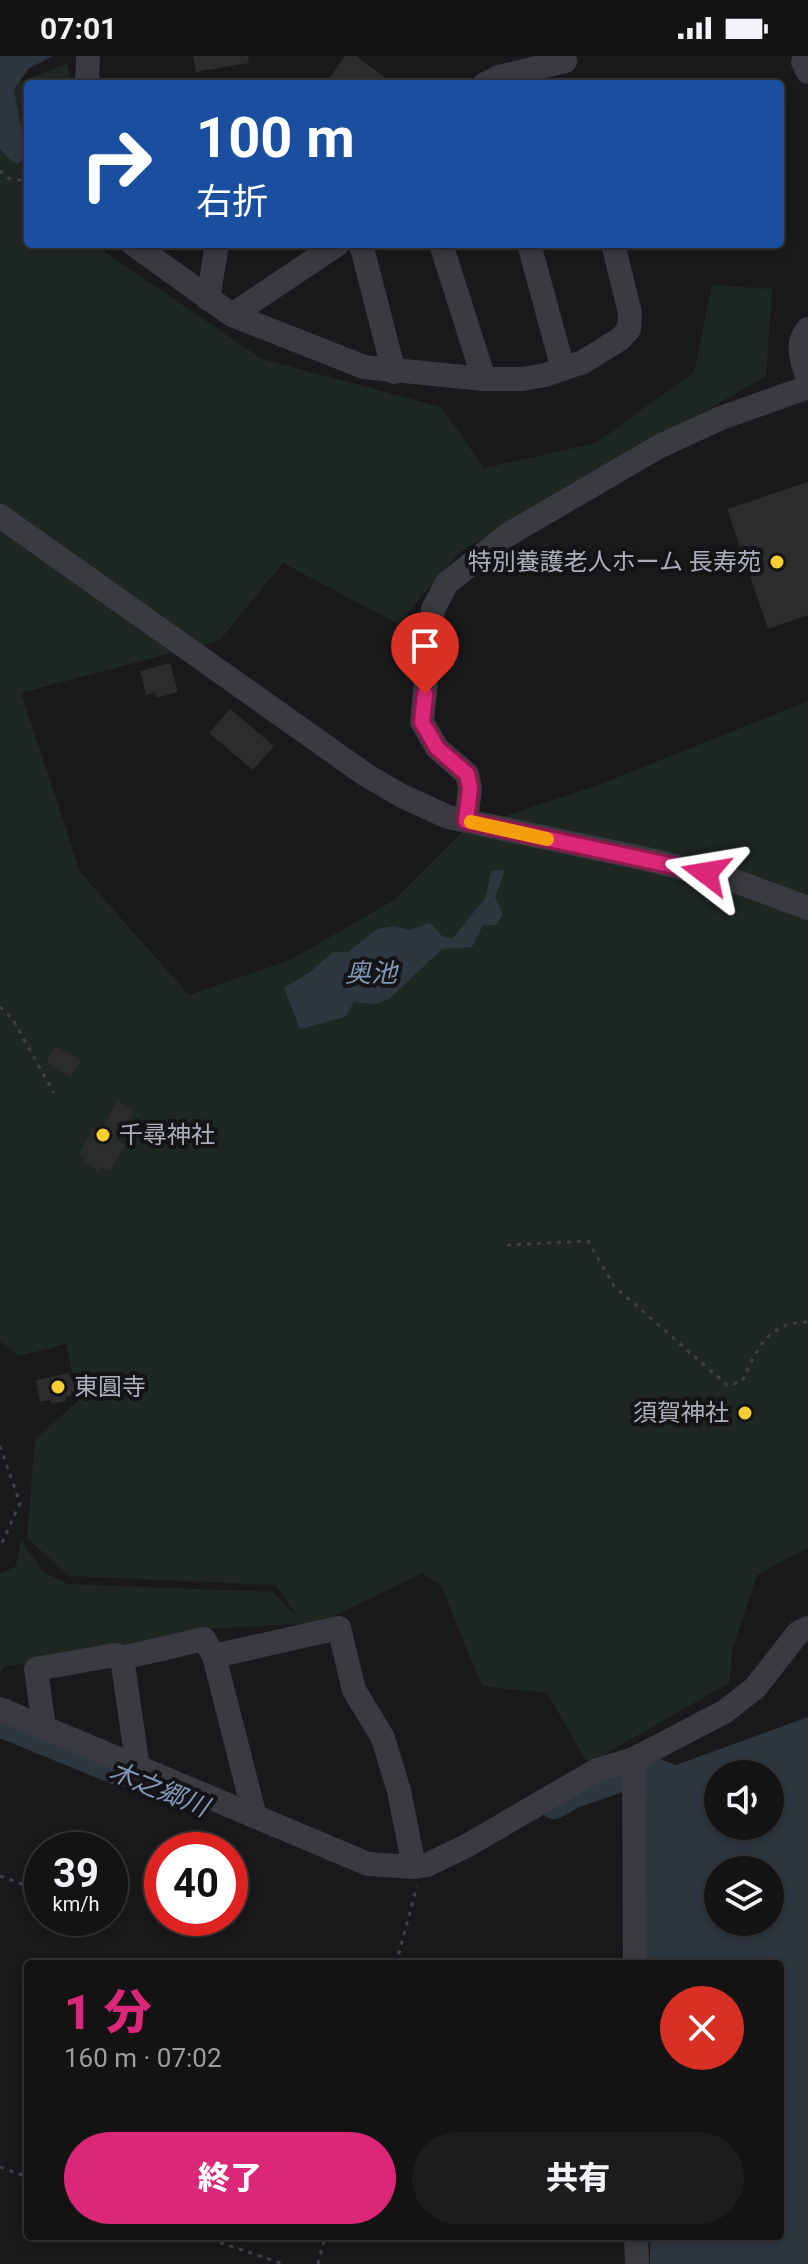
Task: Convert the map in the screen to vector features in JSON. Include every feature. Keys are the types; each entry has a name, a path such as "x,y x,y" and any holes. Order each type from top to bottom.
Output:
{"street":[{"path":"87,80 88,56"},
{"path":"808,57 803,62 808,72"},
{"path":"493,80 567,67"},
{"path":"138,248 232,315 364,367 484,379 523,379 563,369 583,362 620,339 629,329 630,313 614,248"},
{"path":"208,299 216,248"},
{"path":"232,315 332,248"},
{"path":"362,248 394,372"},
{"path":"442,248 484,379"},
{"path":"530,248 563,369"},
{"path":"808,329 802,336 799,349 808,380"},
{"path":"466,821 470,788 467,774 437,748 422,722 433,609 447,583 509,534 660,446 721,418 808,387"},
{"path":"0,516 366,775 425,807 448,817 594,860 646,859 735,881 808,908"},
{"path":"214,1656 339,1628 354,1690 383,1738 399,1791 414,1867"},
{"path":"0,1709 368,1864 414,1867 427,1865 468,1845 597,1770 634,1759 724,1712 755,1688 798,1633 808,1628"},
{"path":"44,1727 36,1669 115,1655 122,1658 204,1639 214,1656 255,1817"},
{"path":"122,1658 138,1768"},
{"path":"634,1759 635,1960"},
{"path":"636,2240 637,2264"}],"path":[{"path":"0,171 8,178 24,181"},
{"path":"0,1007 12,1018 54,1093"},
{"path":"507,1245 588,1241 614,1286 727,1385 742,1382 757,1348 778,1326 808,1322"},
{"path":"0,1446 20,1503 0,1547"},
{"path":"397,1960 417,1885 414,1867"},
{"path":"0,1876 24,1885"},
{"path":"0,2167 24,2176"},
{"path":"213,2240 283,2264"},
{"path":"318,2264 324,2240"}],"shaded area":[{"path":"67,64 70,80 24,80"},
{"path":"24,80 24,248 105,248 106,253 262,359 441,407 484,468 596,443 694,372 712,285 772,289 766,376 461,551 398,624 283,563 220,640 21,693 80,872 189,995 290,960 394,900 464,830 590,788 808,701 808,1548 757,1575 733,1647 729,1683 588,1764 547,1693 482,1686 441,1585 422,1573 326,1620 203,1629 125,1649 5,1666 0,1673 0,1574 16,1566 21,1540 43,1572 68,1584 273,1592 297,1617 276,1585 69,1576 27,1538 35,1439 78,1401 66,1344 19,1356 0,1341 0,89"}],"water":[{"path":"0,56 53,56 28,69 14,90 24,142 24,160 17,164 0,149"},
{"name":"奥池","path":"505,870 495,897 503,915 496,925 483,925 472,947 442,949 389,999 375,1004 354,1002 345,1017 300,1029 284,988 310,972 333,952 348,952 377,929 395,926 409,930 430,923 443,937 453,938 486,897 491,871"},
{"path":"808,1717 808,2264 650,2264 650,2240 784,2240 784,1960 647,1960 646,1776"}],"building":[{"path":"193,56 248,56 249,63 196,72"},
{"path":"345,56 356,56 389,80 328,80"},
{"name":"特別養護老人ホーム 長寿苑","path":"808,482 808,615 768,629 727,509"},
{"path":"170,663 178,692 156,698 155,692 146,695 140,671"},
{"path":"230,709 274,746 253,770 209,733"},
{"path":"56,1046 81,1061 71,1077 46,1061"},
{"name":"千尋神社","path":"118,1101 134,1111 117,1140 125,1145 110,1171 101,1166 99,1171 84,1162 86,1158 79,1154 95,1127 101,1130"},
{"name":"東圓寺","path":"69,1373 71,1378 76,1377 80,1394 52,1404 50,1400 40,1402 36,1380"}],"waterway":[{"name":"木之郷川","path":"0,1723 122,1773"},
{"name":"木之郷川","path":"650,1770 666,1776"},
{"name":"木之郷川","path":"554,1805 572,1795 620,1778"}],"slow traffic":[{"path":"471,822 547,839"}],"place":[{"name":"特別養護老人ホーム 長寿苑","path":"777,562"},
{"name":"千尋神社","path":"103,1135"},
{"name":"東圓寺","path":"58,1387"},
{"name":"須賀神社","path":"745,1413"}],"route":[{"path":"425,694 422,722 437,748 467,774 470,788 466,821 706,873"}]}
